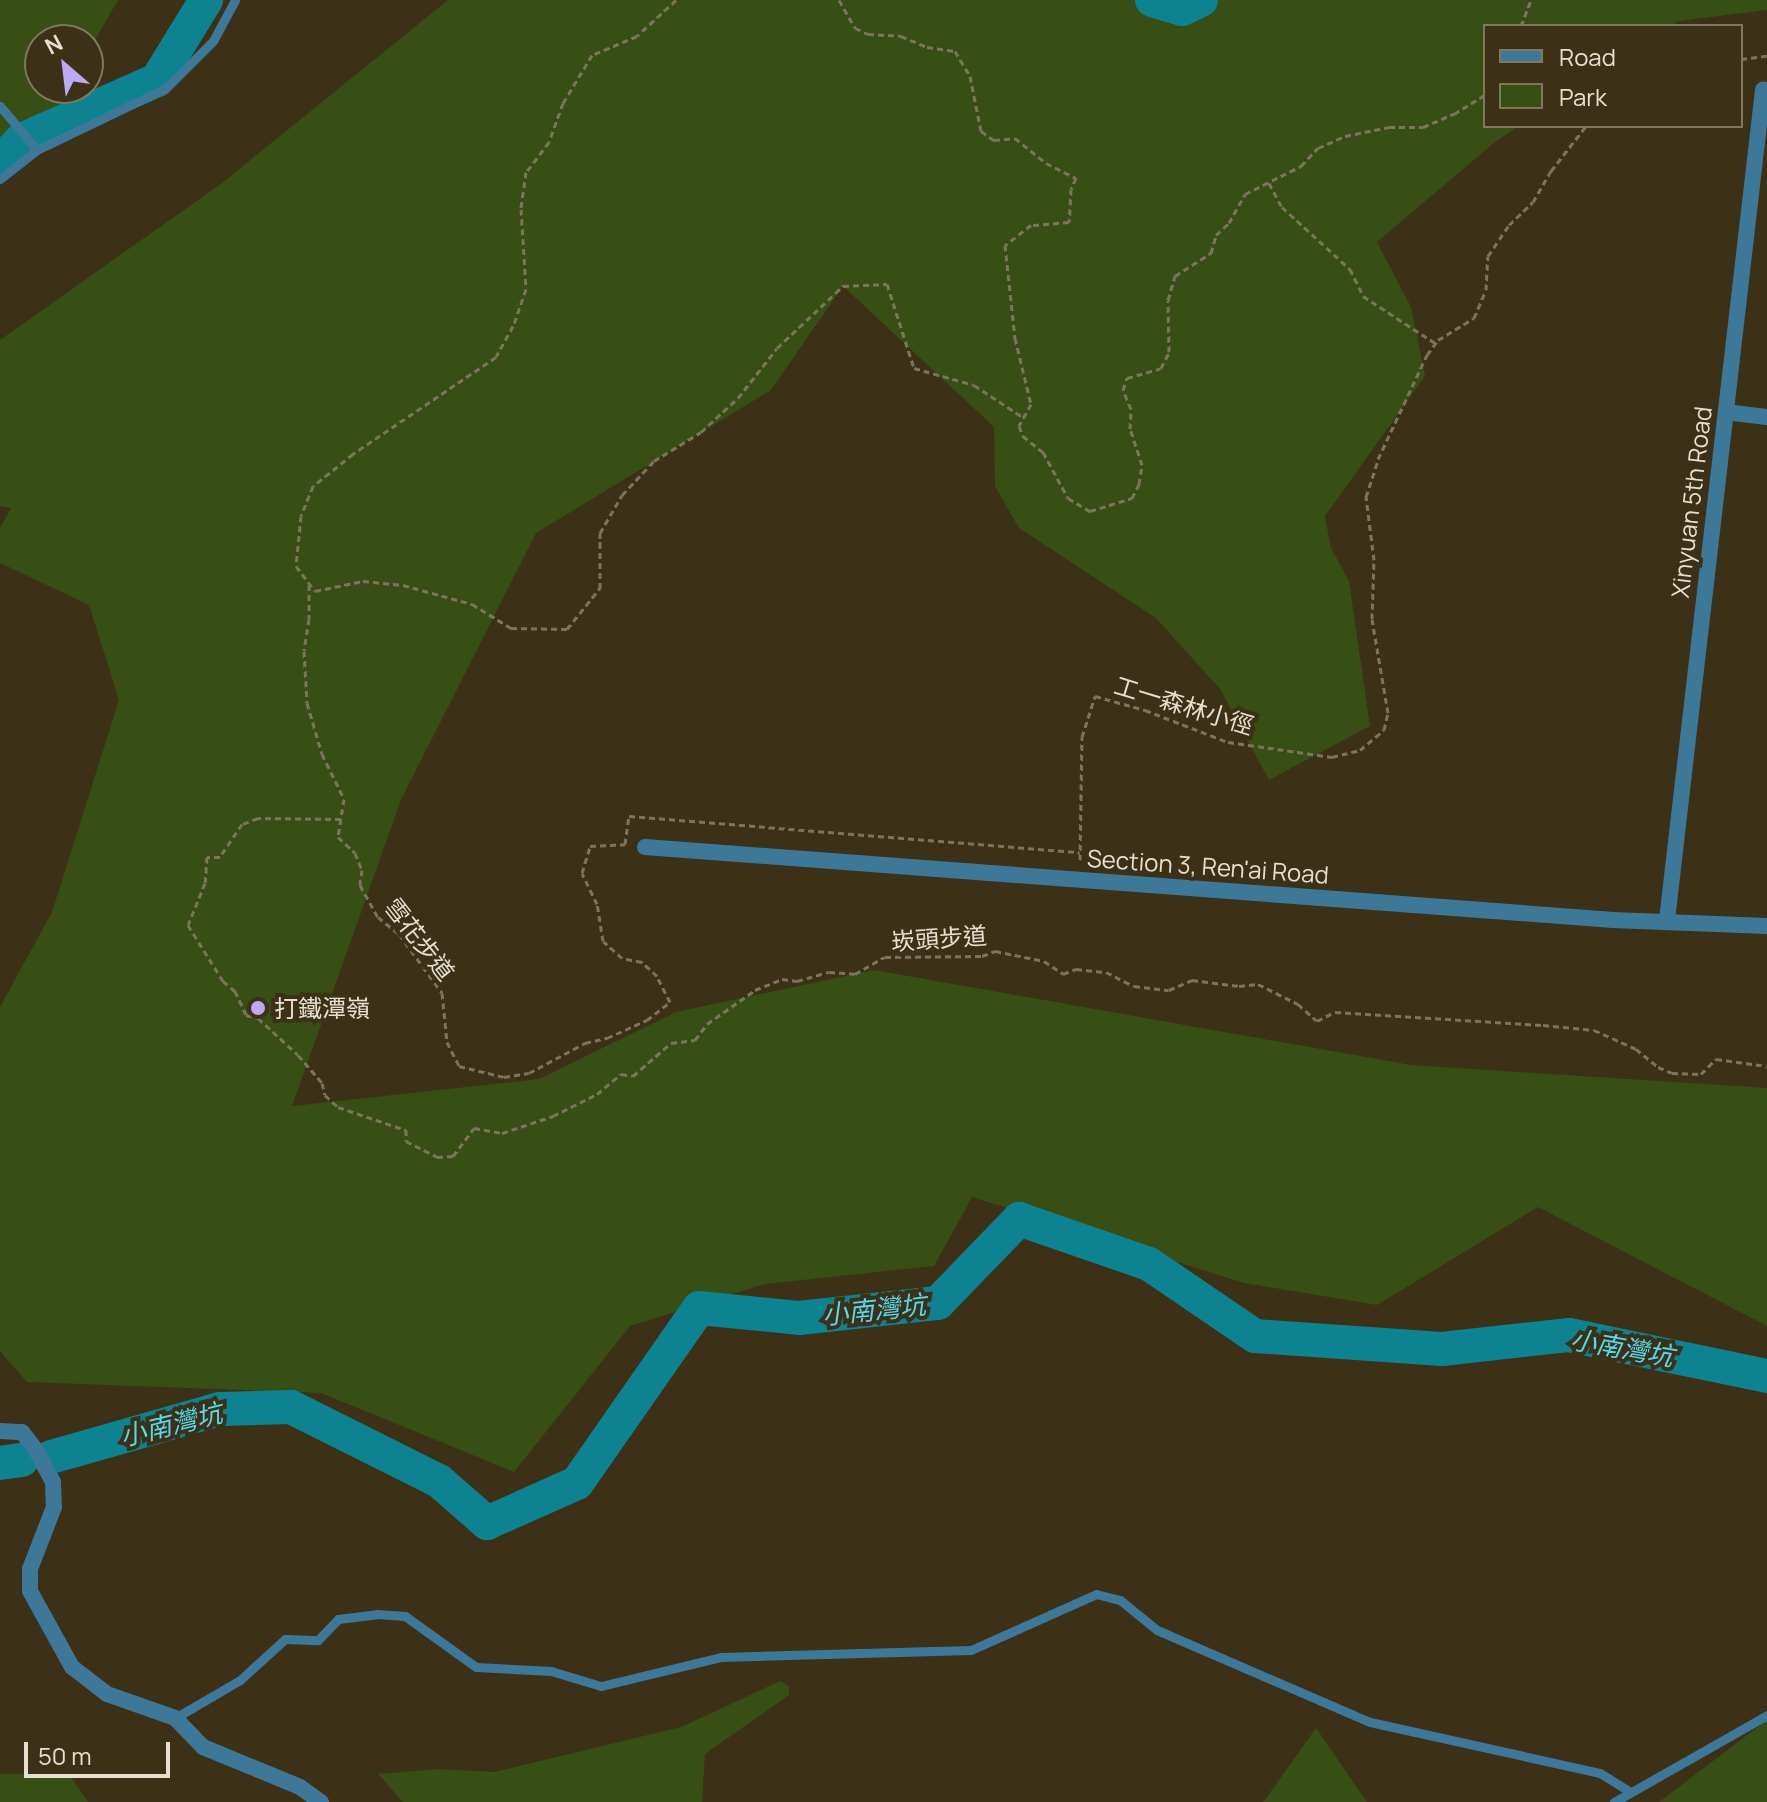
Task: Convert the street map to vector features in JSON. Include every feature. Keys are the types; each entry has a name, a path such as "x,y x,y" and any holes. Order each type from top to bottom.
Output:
{"street":[{"name":"Xinyuan 5th Road","path":"1667,920 1763,90"},
{"path":"1726,412 1767,417"},
{"name":"Section 3, Ren'ai Road","path":"645,847 1613,920 1767,926"},
{"path":"0,1431 22,1432 36,1450 53,1482 54,1507 30,1569 30,1591 72,1667 107,1694 175,1718 203,1747 300,1787 321,1802"}],"lane":[{"path":"0,179 37,150 166,88 213,41 235,0"},
{"path":"0,106 37,150"},
{"path":"175,1718 240,1680 285,1639 318,1640 338,1619 377,1614 405,1616 476,1667 551,1671 601,1686 721,1657 971,1650 1096,1594 1120,1600 1157,1630 1370,1722 1600,1773 1629,1791"},
{"path":"1614,1802 1767,1715"}],"path":[{"name":"雪花步道","path":"676,0 637,36 592,55 563,103 549,142 526,172 521,209 526,289 513,326 496,357 353,454 313,486 301,516 296,566 309,583 309,619 304,651 307,703 322,754 344,799 338,837 355,853 362,870 360,885 378,917 399,934 442,993 447,1042 459,1066 504,1077 529,1073 585,1043 622,1032 647,1020 670,1002 657,976 642,962 622,958 603,941 597,904 582,873 590,846 625,844 629,816 1080,852"},
{"path":"839,0 855,28 868,34 901,36 927,47 955,51 970,76 981,131 994,140 1015,138 1046,163 1076,178 1071,189 1069,222 1031,225 1005,245 1015,338 1031,404 1019,426 1023,436 1043,452 1068,498 1090,511 1132,498 1142,465 1130,429 1131,409 1123,390 1127,378 1161,368 1169,352 1168,300 1175,276 1211,253 1216,235 1229,223 1245,194 1301,166 1318,148 1345,136 1389,127 1423,127 1454,114 1483,96"},
{"path":"1522,24 1531,0"},
{"path":"1743,59 1767,56"},
{"path":"1269,183 1282,207 1350,269 1363,296 1435,343 1474,318 1486,290 1488,256 1509,225 1533,202 1551,171 1584,128"},
{"path":"309,583 315,591 363,581 403,585 472,604 511,628 567,629 600,588 600,533 622,495 654,461 701,432 738,398 777,348 843,286 887,284 914,368 974,385 1024,418"},
{"name":"工一森林小徑","path":"1079,880 1082,737 1095,696 1145,710 1228,742 1332,757 1360,750 1384,730 1387,698 1372,619 1374,560 1366,497 1378,459 1435,343"},
{"name":"崁頭步道","path":"341,819 258,818 242,824 220,857 207,857 205,883 188,925 223,981 235,991 246,1015 258,1018 298,1055 322,1083 325,1095 338,1107 406,1130 406,1141 437,1157 453,1156 474,1128 502,1133 575,1105 597,1094 621,1074 633,1076 671,1043 695,1040 707,1024 755,990 782,979 797,981 829,972 855,974 885,957 982,956 995,951 1044,961 1063,974 1076,969 1106,972 1134,986 1169,990 1192,980 1239,986 1258,984 1298,1004 1317,1021 1335,1012 1594,1030 1636,1049 1658,1067 1672,1073 1701,1074 1716,1059 1767,1066"}],"green space":[{"path":"0,0 118,0 104,24 24,24 24,104 62,104 56,115 0,138"},
{"path":"448,0 1767,0 1767,10 1674,24 1483,24 1483,128 1516,128 1495,142 1377,242 1411,307 1425,376 1325,516 1331,548 1349,581 1370,726 1269,780 1220,689 1156,618 1019,528 995,486 994,427 843,286 771,390 536,533 401,800 292,1106 539,1079 676,1012 874,970 1411,1065 1767,1088 1767,1326 1538,1207 1377,1305 1244,1283 972,1197 934,1266 765,1284 630,1326 514,1472 321,1393 27,1382 0,1351 0,1007 52,912 119,700 89,605 0,563 0,528 11,508 0,506 0,340 222,183"},
{"path":"780,1681 789,1687 789,1695 705,1754 702,1802 403,1802 378,1774 438,1769 495,1772 681,1727"},
{"path":"1767,1720 1767,1802 1659,1802"},
{"path":"1316,1728 1367,1802 1263,1802 1264,1801"},
{"path":"0,1774 69,1774 88,1802 0,1802"}],"waterway":[{"path":"0,163 21,140 157,80 206,0"},
{"path":"1152,0 1182,9 1201,0"},
{"name":"小南灣坑","path":"51,1457 220,1409 291,1407 439,1481 487,1523 577,1483 699,1308 799,1318 938,1303 1019,1219 1149,1264 1255,1336 1442,1349 1569,1335 1767,1376"},
{"name":"小南灣坑","path":"0,1463 22,1460"}],"place":[{"name":"打鐵潭嶺","path":"258,1008"}]}
